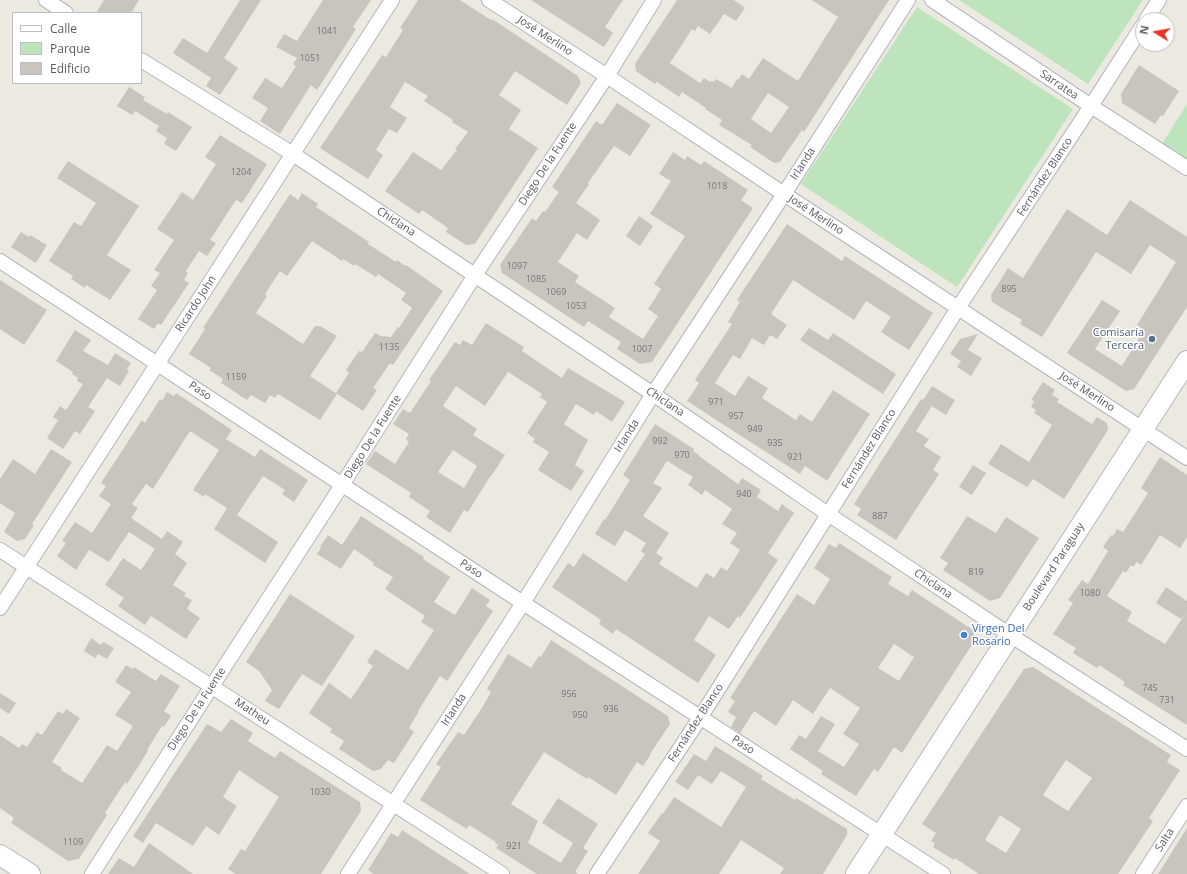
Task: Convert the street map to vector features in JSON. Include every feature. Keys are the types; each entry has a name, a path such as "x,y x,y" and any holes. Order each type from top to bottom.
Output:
{"main road":[{"name":"Boulevard Paraguay","path":"856,874 1187,361"},
{"path":"0,855 30,874"}],"street":[{"path":"46,0 64,12"},
{"name":"Ricardo John","path":"0,608 392,0"},
{"name":"José Merlino","path":"490,0 1187,458"},
{"name":"Diego De la Fuente","path":"92,874 342,486 475,275 607,76 654,0"},
{"name":"Irlanda","path":"348,874 523,603 653,394 784,194 908,0"},
{"name":"Sarratea","path":"932,0 1187,168"},
{"path":"1151,12 1159,0"},
{"name":"Fernández Blanco","path":"596,874 700,718 958,308 1135,37"},
{"name":"Chiclana","path":"142,61 293,154 653,394 828,514 1010,635 1187,749"},
{"name":"Paso","path":"0,261 342,486 943,874"},
{"name":"Matheu","path":"0,550 502,874"},
{"name":"Salta","path":"1143,874 1187,806"}],"green space":[{"path":"959,0 1143,0 1088,84"},
{"path":"917,7 1073,109 957,287 801,184"},
{"path":"1187,104 1187,160 1162,144"}],"building":[{"path":"104,0 139,0 132,12 97,12"},
{"path":"240,0 261,0 224,58 238,68 220,95 206,86 211,78 173,53 183,38 207,53"},
{"path":"323,0 371,0 353,27 356,29 317,90 311,85 280,134 260,121 268,108 252,98 265,78 282,88 296,66 293,64 297,58 276,47 284,34 297,41"},
{"path":"418,0 460,0 491,20 492,19 578,76 581,83 567,105 515,71 499,95 521,110 509,129 538,148 475,244 466,245 446,232 448,228 422,210 419,214 385,191 413,152 441,170 457,150 455,149 468,132 424,101 428,96 405,82 390,107 407,118 397,133 389,129 376,150 383,155 368,179 320,148 382,55 386,57 403,30 400,28"},
{"path":"531,0 623,0 605,27 613,33 604,47"},
{"path":"677,0 734,0 745,8 736,21 724,14 710,34 698,26 695,31 692,29 670,63 700,83 704,78 710,82 714,82 716,79 732,88 742,74 749,79 763,58 798,81 838,17 812,0 889,0 804,132 802,130 780,162 774,163 750,147 752,145 719,125 722,120 682,92 679,97 657,82 655,84 636,71 635,64","holes":["768,93 789,107 771,133 751,119"]},
{"path":"1139,65 1179,91 1163,116 1161,115 1155,124 1122,103 1121,94"},
{"path":"129,87 145,97 143,100 167,114 168,112 192,127 176,151 164,144 167,138 156,131 159,126 135,111 132,115 117,106"},
{"path":"617,103 651,125 630,156 614,146 588,183 589,184 576,203 600,220 587,240 577,233 558,262 579,276 575,282 615,308 609,317 643,339 658,316 648,309 661,289 654,284 685,236 650,214 671,181 659,174 673,152 685,160 687,156 701,165 704,161 748,190 741,200 753,208 652,362 640,364 617,349 621,342 588,321 584,327 502,273 500,265 532,218 536,221 543,211 545,212 559,192 552,187 596,121 602,125"},
{"path":"220,135 267,164 242,203 236,200 210,240 216,243 207,256 199,251 186,271 188,273 184,280 189,283 161,325 158,323 154,329 138,319 157,290 151,286 160,273 154,270 174,240 157,229 182,192 193,200 216,164 205,157"},
{"path":"68,161 139,206 107,255 131,270 110,300 86,285 85,288 71,279 73,276 49,261 74,222 81,226 96,203 57,178"},
{"path":"302,193 318,204 316,207 369,242 368,244 396,262 397,260 405,266 406,265 443,291 393,365 390,363 373,388 377,390 363,411 336,393 349,373 346,370 359,351 362,352 375,333 381,336 391,337 398,327 399,328 412,308 401,300 406,293 378,274 376,277 355,264 354,266 343,259 342,261 312,241 287,276 280,271 265,294 267,296 256,313 303,344 315,326 320,326 337,336 310,376 337,394 320,420 278,394 275,398 270,395 265,403 251,395 247,400 221,383 223,379 209,370 211,368 189,354 205,329 203,328 290,194 298,200"},
{"path":"1130,200 1187,237 1187,307 1134,389 1126,391 1067,353 1102,300 1120,311 1095,349 1122,366 1144,330 1137,325 1176,262 1150,245 1131,274 1096,252 1042,337 1020,324 1022,320 992,302 991,295 1008,268 1023,278 1067,209 1107,235"},
{"path":"639,216 653,226 640,246 626,236"},
{"path":"787,224 842,261 845,256 933,313 909,350 881,332 891,317 866,301 854,320 793,280 771,314 787,325 777,339 770,335 764,345 752,338 740,359 733,355 715,383 735,396 748,376 768,388 762,398 796,420 800,414 812,422 833,390 870,414 827,481 805,466 800,474 687,401 699,383 695,380 732,324 728,322 740,302 737,300"},
{"path":"21,232 29,237 30,235 47,245 36,263 11,247"},
{"path":"0,280 47,310 24,345 0,329"},
{"path":"486,323 524,347 522,351 562,378 568,368 625,402 612,422 596,411 594,415 576,404 564,424 588,440 575,465 584,471 571,491 538,470 549,452 533,442 535,439 527,433 547,402 540,397 542,394 508,372 485,406 456,386 443,406 477,429 473,435 505,455 468,512 464,510 450,533 426,517 430,511 409,497 411,493 366,464 375,451 395,464 409,442 406,439 409,434 393,424 403,409 410,413 431,381 429,380 455,342 460,345 463,340 472,345","holes":["453,450 477,466 464,488 438,472"]},
{"path":"809,328 828,340 833,333 896,374 883,394 800,340"},
{"path":"75,330 91,340 83,351 108,365 115,353 131,363 127,369 129,371 120,386 107,378 88,407 95,411 80,434 75,431 63,449 47,438 58,420 53,417 60,406 66,410 83,384 77,381 78,378 72,374 73,372 56,361"},
{"path":"978,334 968,350 982,358 971,376 957,367 961,361 950,354 960,339"},
{"path":"1043,382 1055,390 1052,395 1059,399 1057,402 1092,424 1097,417 1107,423 1108,430 1064,499 1033,479 1027,487 988,464 1001,444 1029,462 1052,425 1034,413 1036,410 1031,407 1034,401 1031,400"},
{"path":"932,386 955,400 946,415 932,406 916,431 929,439 924,446 941,457 933,470 939,474 896,540 857,515 861,509 854,504 921,399 923,400"},
{"path":"167,392 174,396 176,393 232,430 226,439 255,457 260,449 308,480 294,502 282,494 285,490 263,476 237,515 278,542 265,563 214,529 227,508 205,494 204,497 193,490 219,450 190,431 153,489 146,484 132,504 138,508 131,518 162,539 167,531 183,542 175,554 187,563 173,585 186,593 184,596 192,600 187,609 200,618 186,639 151,616 145,625 118,606 124,598 105,585 123,558 141,570 155,549 129,532 109,562 89,550 76,570 57,556 66,543 62,541 75,522 92,533 111,504 99,496 106,486 101,483 142,420 145,423 160,399 162,401"},
{"path":"655,424 694,449 693,451 699,456 738,484 742,478 761,490 757,497 778,511 782,504 794,513 768,553 778,560 740,618 738,616 729,629 709,616 694,640 716,655 698,683 616,629 613,634 599,624 601,620 552,587 568,563 574,567 583,553 626,582 645,554 641,551 646,543 625,530 615,546 595,534 630,480 623,475","holes":["667,461 693,477 688,485 702,495 705,490 732,509 722,524 737,533 730,543 740,550 727,571 721,567 714,578 706,573 697,588 659,564 663,558 656,553 669,533 643,516 662,488 653,483"]},
{"path":"51,449 72,462 32,524 34,525 25,539 17,541 4,532 15,513 0,503 0,479 13,459 35,474"},
{"path":"1160,457 1187,475 1187,537 1180,548 1160,535 1141,565 1137,562 1133,567 1131,565 1126,573 1123,571 1107,596 1132,612 1127,621 1165,644 1187,611 1187,725 1123,685 1125,682 1099,665 1097,668 1073,653 1076,648 1053,634 1073,603 1068,600 1082,580 1088,584 1108,551 1103,547 1111,535 1113,536 1117,529 1123,532 1148,493 1141,488"},
{"path":"973,465 986,473 972,495 959,487"},
{"path":"361,516 424,557 423,559 450,577 434,602 455,615 472,588 490,600 486,606 493,611 447,681 440,676 409,728 414,732 394,763 388,760 381,769 373,771 339,749 344,741 330,732 332,729 309,713 329,683 351,699 373,666 367,662 375,649 408,670 434,630 421,622 425,616 385,589 393,577 373,565 374,563 354,549 341,569 317,554 328,535 342,545"},
{"path":"967,516 996,533 1006,517 1039,538 1000,598 990,601 943,570 948,563 940,558"},
{"path":"839,543 892,577 888,584 908,596 912,590 973,630 975,640 902,753 894,747 878,772 874,769 856,796 821,774 823,771 790,749 799,735 806,739 821,716 835,724 818,751 844,767 859,744 843,734 860,708 830,688 813,714 793,700 776,726 754,711 740,733 731,727 736,717 728,712 735,701 730,698 797,594 814,605 830,579 814,568 829,544 836,548","holes":["894,644 914,657 899,681 878,668"]},
{"path":"1166,587 1187,601 1187,611 1181,619 1156,603"},
{"path":"290,594 355,636 322,686 302,674 279,709 265,701 272,690 259,671 246,662"},
{"path":"91,638 101,645 103,642 114,648 107,659 98,654 95,658 84,651"},
{"path":"551,640 668,716 670,724 643,766 637,762 616,795 544,752 511,804 538,821 528,843 561,863 573,843 542,823 558,798 598,824 583,848 588,851 575,872 579,874 537,874 496,848 498,845 495,843 496,842 469,825 467,829 420,800 441,767 436,764 458,732 464,735 483,706 491,692 487,689 508,654 531,668 539,656 541,657"},
{"path":"126,665 133,669 134,667 156,681 161,674 180,686 164,711 171,716 164,727 162,726 127,784 125,782 105,813 107,815 79,859 68,861 11,823 14,818 0,808 0,735 19,748 22,744 27,747 37,732 42,735 58,711 63,714 66,709 80,718 52,762 62,768 61,770 82,783 107,745 117,751 133,726 115,715 131,692 115,682"},
{"path":"1033,667 1171,755 1167,762 1180,770 1149,818 1153,821 1118,874 979,874 955,858 954,860 933,847 935,843 931,841 936,833 922,824 1024,669","holes":["1066,760 1092,778 1068,811 1043,795","1000,815 1021,829 1006,853 985,840"]},
{"path":"0,693 16,703 9,714 0,708"},
{"path":"231,719 253,733 248,741 275,758 280,751 360,802 361,811 321,874 236,874 228,869 241,849 245,851 279,797 239,770 223,797 237,806 219,835 206,826 193,846 156,823 143,843 133,836 207,724 221,732"},
{"path":"715,746 763,776 761,779 847,829 847,835 823,874 780,874 784,868 741,840 719,874 638,874 660,841 648,833 674,797 721,827 746,787 721,771 712,784 698,775 688,790 675,782 694,754 706,761"},
{"path":"1187,828 1187,874 1158,874"},
{"path":"402,830 470,874 374,874 368,870 391,833 398,837"},
{"path":"149,843 193,874 108,874 119,858 134,867"}],"place":[{"name":"Comisaría Tercera","path":"1152,339"},
{"name":"Virgen Del Rosario","path":"964,635"}]}
